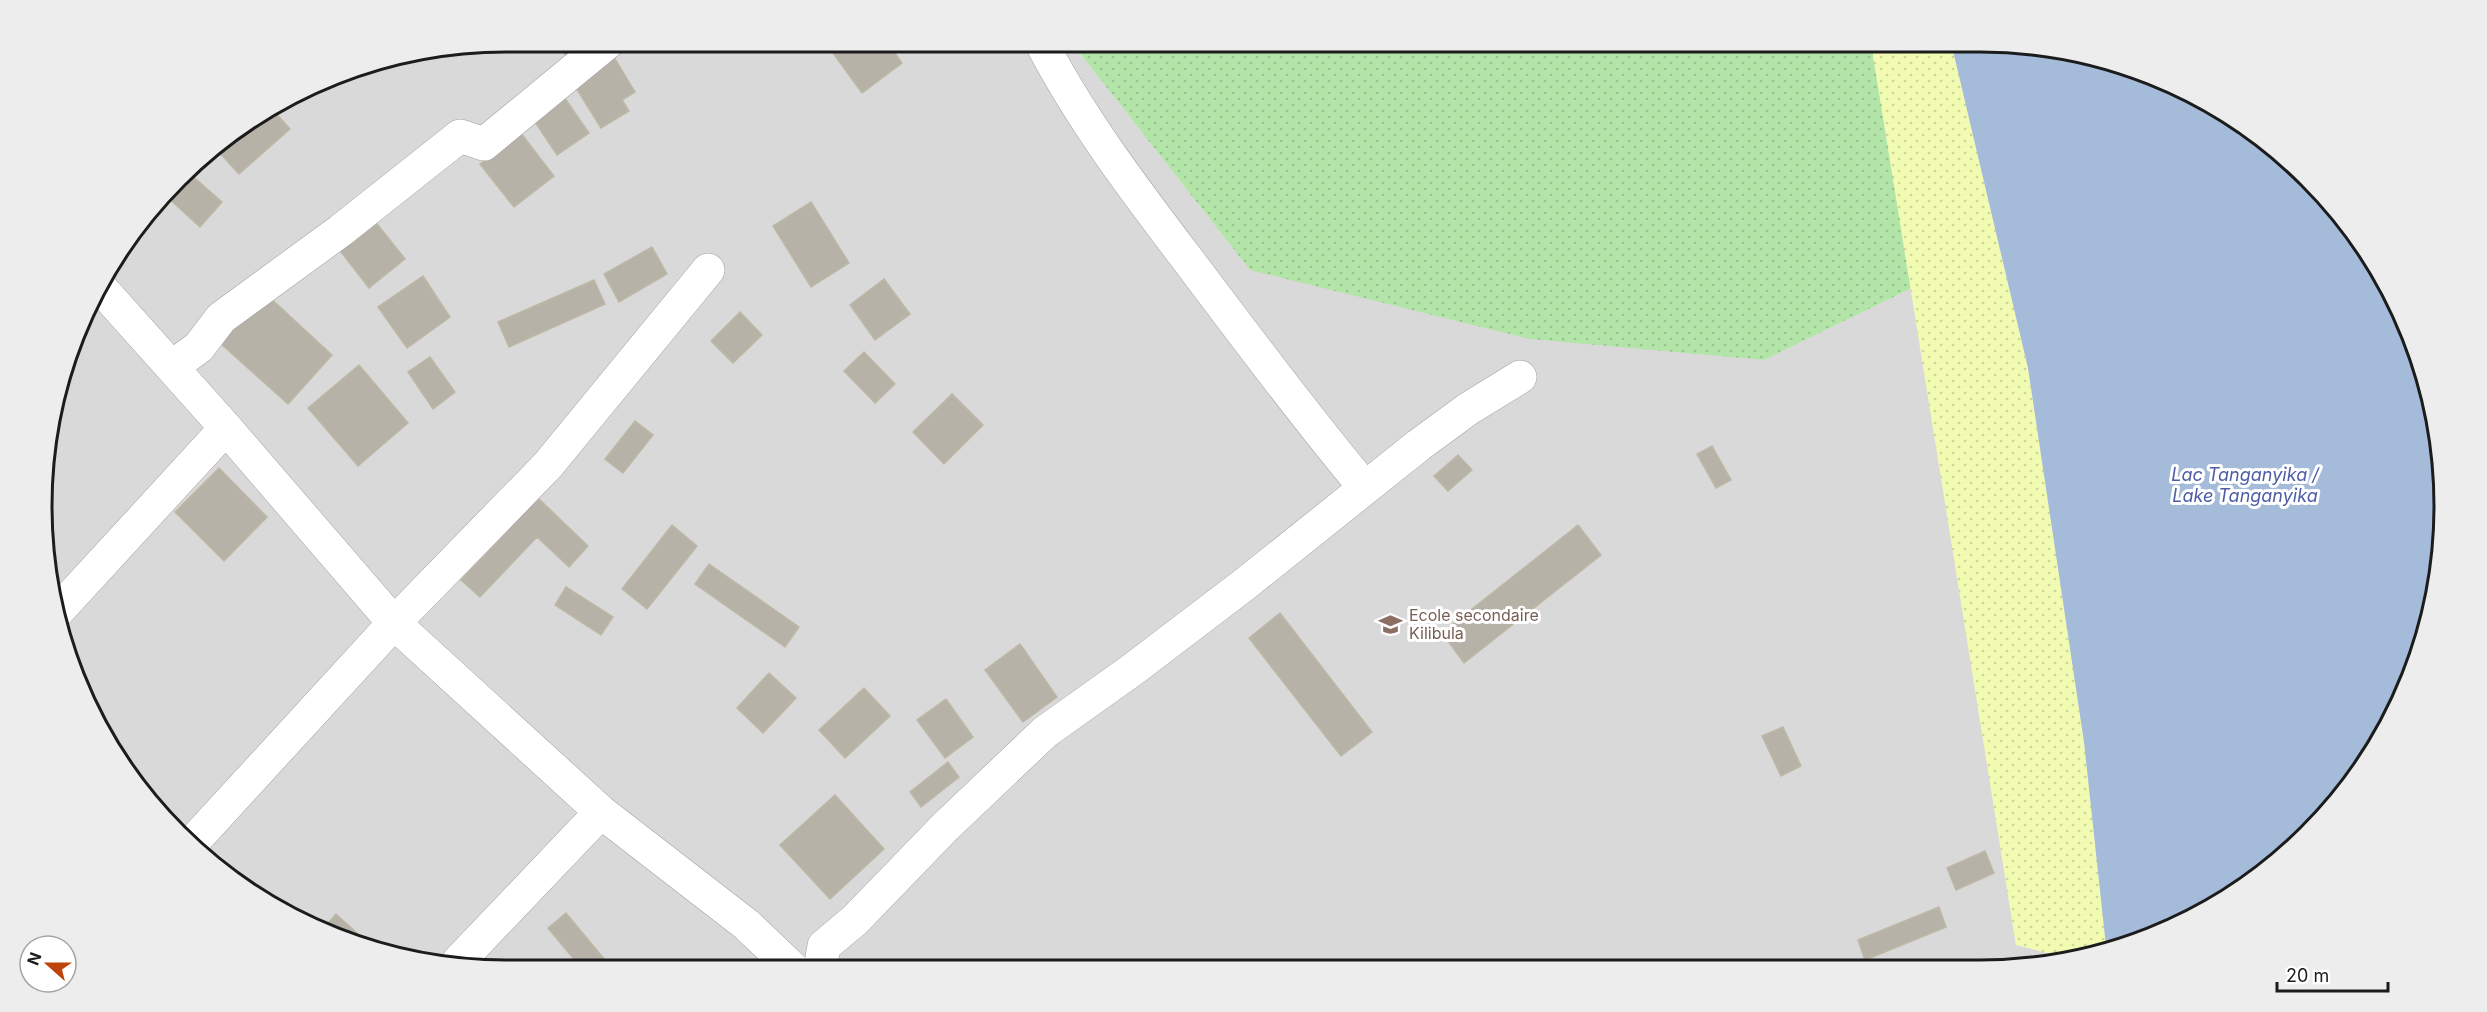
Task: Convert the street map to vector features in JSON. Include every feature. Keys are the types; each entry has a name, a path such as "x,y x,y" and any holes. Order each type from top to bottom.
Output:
{"street":[{"path":"172,367 199,347 220,318 340,231 460,136 484,144 596,52"},
{"path":"1046,52 1067,91 1126,179 1308,419 1365,488"},
{"path":"197,838 394,623 548,465 708,270"},
{"path":"105,293 226,428 394,623 601,812 747,925 784,960"},
{"path":"822,960 824,946 855,920 962,811 1045,732 1236,592 1436,433 1520,376"},
{"path":"64,605 226,428"},
{"path":"462,958 601,812"}],"shaded area":[{"path":"1079,52 1250,270 1764,360 1912,288 2016,945 2051,954 1981,960 506,960 447,956 389,944 332,925 305,913 279,899 230,866 185,827 165,805 146,782 113,733 87,680 77,652 61,594 56,565 53,536 53,476 61,418 68,389 87,332 99,305 129,254 146,230 185,185 230,146 279,113 332,87 418,61 476,53"},
{"path":"1079,52 1873,52 1912,288 1764,360 1530,339 1250,270"}],"sand":[{"path":"1873,52 1953,52 2028,368 2084,742 2106,942 2069,951 2051,954 2016,945"}],"water":[{"name":"Lac Tanganyika / Lake Tanganyika","path":"1953,52 2040,56 2098,68 2127,77 2182,99 2208,113 2257,146 2280,165 2302,185 2341,230 2374,279 2388,305 2400,332 2419,389 2431,447 2434,476 2434,536 2426,594 2400,680 2374,733 2358,758 2341,782 2302,827 2257,866 2208,899 2182,913 2106,942 2084,742 2028,368"}],"building":[{"path":"563,52 573,52 567,57"},
{"path":"832,52 894,52 902,63 862,93"},
{"path":"612,54 635,92 622,100 629,111 601,128 571,80"},
{"path":"562,94 589,133 557,155 531,116"},
{"path":"277,114 290,129 239,174 221,154"},
{"path":"520,132 554,176 514,207 480,164"},
{"path":"194,177 222,202 200,227 171,201"},
{"path":"811,202 849,263 811,287 773,226"},
{"path":"370,215 405,259 369,288 334,243"},
{"path":"652,247 667,274 619,302 604,274"},
{"path":"423,276 450,317 407,348 378,307"},
{"path":"884,279 910,314 875,340 850,305"},
{"path":"594,280 605,304 509,347 498,322"},
{"path":"265,293 332,355 288,404 220,343"},
{"path":"740,312 762,335 733,363 711,341"},
{"path":"864,352 895,384 875,403 844,371"},
{"path":"430,357 455,392 433,409 408,372"},
{"path":"359,365 408,423 358,466 308,408"},
{"path":"952,394 983,425 944,464 913,432"},
{"path":"635,421 653,435 623,473 605,459"},
{"path":"1712,446 1731,480 1716,488 1697,454"},
{"path":"1458,455 1472,470 1448,491 1434,476"},
{"path":"219,468 267,517 224,561 175,512"},
{"path":"538,498 588,546 569,567 537,537 480,597 461,580"},
{"path":"672,525 697,546 647,609 622,589"},
{"path":"1578,525 1601,555 1464,663 1442,633"},
{"path":"709,564 799,627 785,647 695,584"},
{"path":"566,587 613,617 601,635 555,605"},
{"path":"1280,613 1372,732 1341,756 1249,638"},
{"path":"1020,644 1057,697 1023,722 985,670"},
{"path":"769,673 796,698 763,733 737,708"},
{"path":"864,688 890,716 845,758 819,730"},
{"path":"946,699 973,737 945,758 917,720"},
{"path":"1783,727 1801,766 1781,776 1762,736"},
{"path":"948,762 959,777 921,807 910,792"},
{"path":"835,795 884,849 830,899 780,845"},
{"path":"1985,851 1994,873 1956,890 1947,868"},
{"path":"1939,907 1946,927 1865,960 1858,940"},
{"path":"566,913 605,960 575,960 548,928"},
{"path":"336,914 358,934 332,925 328,923"}],"place":[{"name":"Ecole secondaire Kilibula","path":"1391,624"}]}
